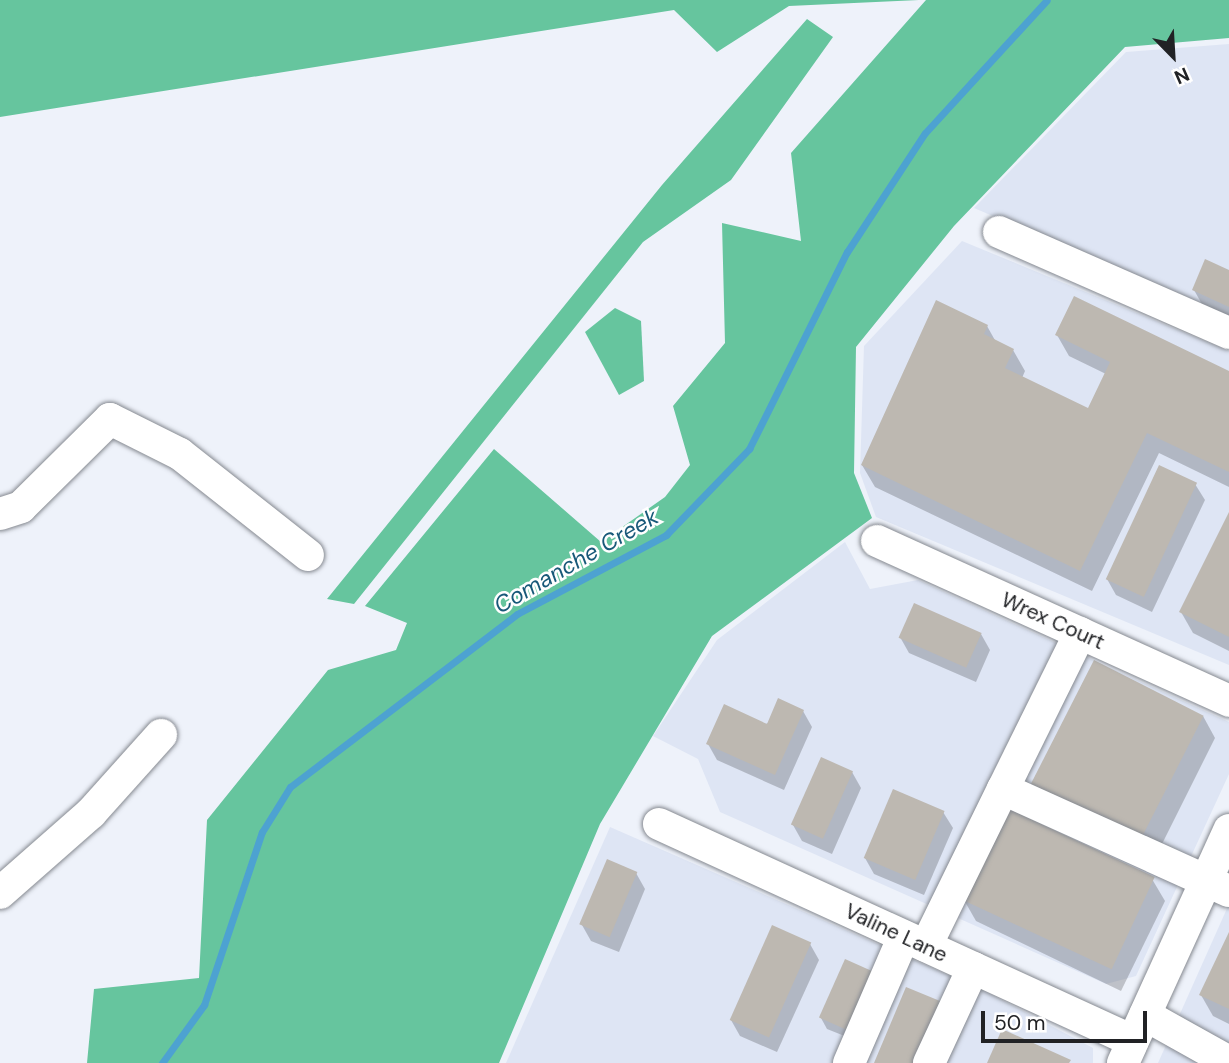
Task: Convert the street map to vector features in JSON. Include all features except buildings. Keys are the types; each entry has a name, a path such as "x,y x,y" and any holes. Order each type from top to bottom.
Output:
{"street":[{"path":"999,232 1229,333"},
{"path":"0,514 21,507 110,419 180,454 308,555"},
{"name":"Wrex Court","path":"877,541 1229,701"},
{"path":"849,1063 915,941 1003,789 1080,633"},
{"path":"0,892 92,813 161,735"},
{"path":"1003,789 1217,886"},
{"name":"Valine Lane","path":"659,824 1133,1040 1229,1062"},
{"path":"1133,1040 1217,886 1229,830"},
{"path":"929,1063 973,968"}],"shaded area":[{"path":"1229,44 1229,317 974,208 1126,52"},
{"path":"962,241 1229,351 1229,665 876,517 860,473 864,346"},
{"path":"845,542 870,589 918,580 1229,722 1229,774 1136,976 1106,984 720,812 698,759 653,736 717,640"},
{"path":"610,827 985,991 1093,1048 1093,1063 506,1063"},
{"path":"1229,904 1229,1063 1158,1063"}],"green space":[{"path":"0,0 919,0 789,6 717,52 674,10 0,117"},
{"path":"926,0 1229,0 1229,38 1125,47 954,226 856,347 854,473 872,518 712,636 600,824 499,1063 87,1063 94,989 199,978 207,820 328,670 396,650 407,623 365,606 494,449 601,542 665,497 690,465 673,406 725,343 722,223 801,241 791,153"},
{"path":"807,19 833,37 731,180 643,242 354,604 327,599 662,185"},
{"path":"615,308 641,321 644,381 619,395 585,332"}],"waterway":[{"name":"Comanche Creek","path":"162,1063 204,1005 262,832 290,787 517,614 666,535 749,449 847,252 925,133 1047,0"}]}
